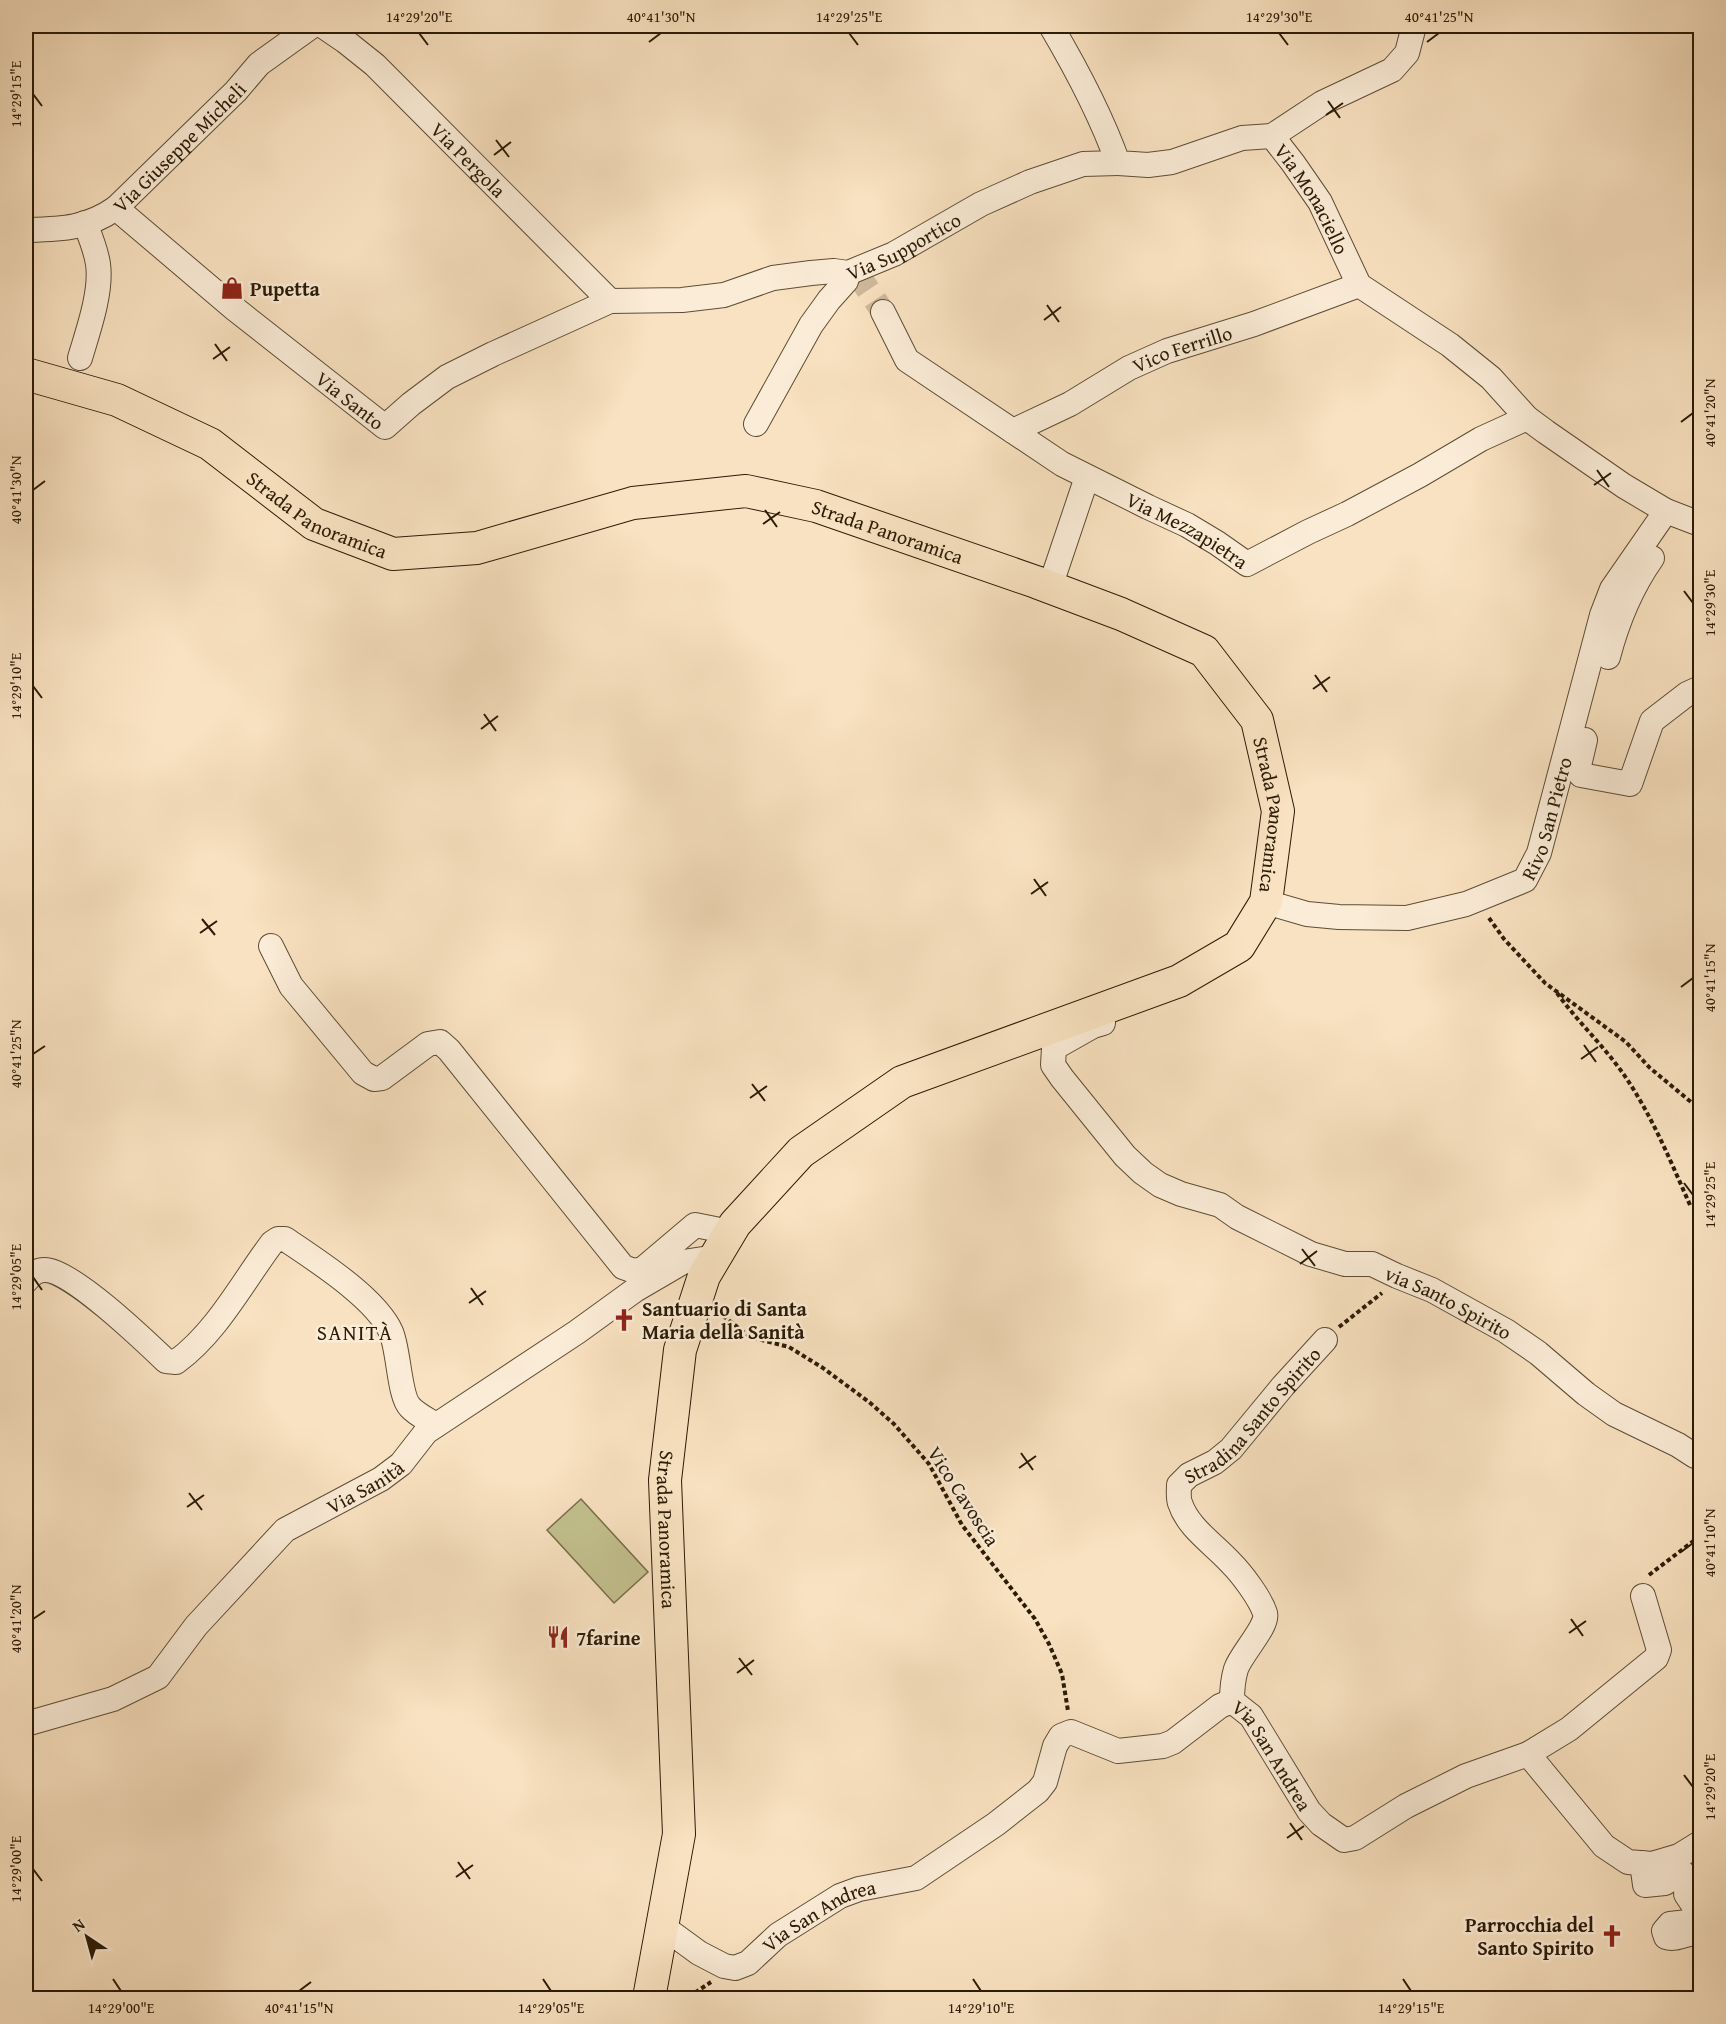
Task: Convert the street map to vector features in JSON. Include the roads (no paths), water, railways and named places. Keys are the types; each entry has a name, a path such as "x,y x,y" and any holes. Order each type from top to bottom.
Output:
{"main road":[{"name":"Strada Panoramica","path":"26,374 117,400 210,444 314,524 393,554 477,548 633,503 746,491 816,506 1050,587 1121,614 1204,651 1257,720 1278,811 1266,902 1239,946 1176,982 902,1082 801,1152 723,1245 704,1276 680,1350 665,1480 679,1834 649,1998"}],"street":[{"name":"Via Giuseppe Micheli","path":"26,230 64,229 101,219 116,208 236,91 259,64 312,26"},
{"name":"Via Pergola","path":"322,26 375,65 610,301"},
{"path":"1051,26 1075,66 1108,134 1118,163"},
{"path":"1272,136 1322,103 1392,69 1407,53 1414,26"},
{"name":"Via Monaciello","path":"1118,163 1148,165 1172,162 1242,138 1272,136 1320,202 1359,285"},
{"name":"Via Supportico","path":"610,301 682,300 724,295 773,278 834,271 848,273 894,254 981,204 1030,182 1083,164 1118,163"},
{"name":"Via Santo","path":"116,208 235,309 385,428 447,377 610,301"},
{"path":"80,358 97,290 99,266 85,223"},
{"path":"756,424 811,325 846,281 848,273"},
{"path":"1359,285 1450,345 1491,378 1527,418 1624,486 1682,517 1639,577 1615,629 1578,770 1581,775 1630,784 1652,721 1687,694 1701,690"},
{"name":"Vico Ferrillo","path":"1013,431 1070,404 1129,368 1167,351 1254,324 1359,285"},
{"name":"Via Mezzapietra","path":"883,312 907,360 1062,464 1187,525 1247,564 1347,514 1481,439 1527,418"},
{"path":"1050,587 1087,477"},
{"name":"Rivo San Pietro","path":"1266,902 1307,914 1407,918 1476,900 1525,880 1539,853 1605,606 1612,589 1682,517"},
{"path":"271,946 291,986 363,1073 374,1079 382,1078 428,1044 440,1042 449,1050 623,1267 634,1271 643,1269 695,1225 723,1245"},
{"name":"via Santo Spirito","path":"1176,982 1152,1007 1093,1026 1054,1048 1053,1065 1062,1078 1125,1156 1143,1173 1160,1185 1181,1194 1220,1205 1237,1217 1311,1254 1346,1264 1372,1264 1432,1290 1506,1331 1538,1353 1586,1394 1614,1414 1671,1441 1695,1456 1701,1456"},
{"path":"26,1281 35,1271 46,1269 62,1275 82,1288 166,1361 176,1362 191,1351 213,1326 272,1243 278,1239 285,1239 350,1286 373,1306 391,1330 398,1352 401,1380 408,1406 436,1425"},
{"name":"Via Sanità","path":"26,1724 113,1699 158,1677 196,1626 285,1530 381,1479 401,1464 426,1432 577,1332 635,1290 683,1262 723,1245"},
{"name":"Stradina Santo Spirito","path":"1232,1701 1232,1685 1236,1668 1265,1624 1266,1614 1255,1593 1232,1563 1197,1530 1187,1516 1179,1502 1179,1485 1190,1475 1215,1462 1231,1449 1325,1340"},
{"name":"Via San Andrea","path":"662,1926 699,1953 731,1967 735,1968 748,1963 778,1935 840,1896 859,1889 916,1878 996,1824 1038,1791 1045,1782 1055,1746 1061,1736 1071,1732 1118,1751 1163,1746 1173,1742 1220,1706 1232,1701 1251,1716 1309,1811 1321,1824 1344,1840 1355,1838 1406,1806 1466,1776 1528,1754 1569,1729 1656,1658 1659,1650 1643,1596"},
{"path":"1528,1754 1604,1846 1628,1862 1647,1864 1679,1856 1701,1843"},
{"path":"1647,1864 1645,1885 1665,1883 1682,1872 1688,1883 1686,1894 1698,1912 1688,1922 1670,1924 1664,1930 1666,1937 1670,1939 1696,1932 1701,1934"}],"tunnel":[{"path":"855,270 883,312"}],"place":[{"name":"Pupetta","path":"232,288"},
{"name":"Santuario di Santa Maria della Sanità","path":"624,1320"},
{"name":"7farine","path":"558,1637"},
{"name":"Parrocchia del Santo Spirito","path":"1612,1936"}],"district":[{"name":"SANITÀ","path":"355,1332"}]}
